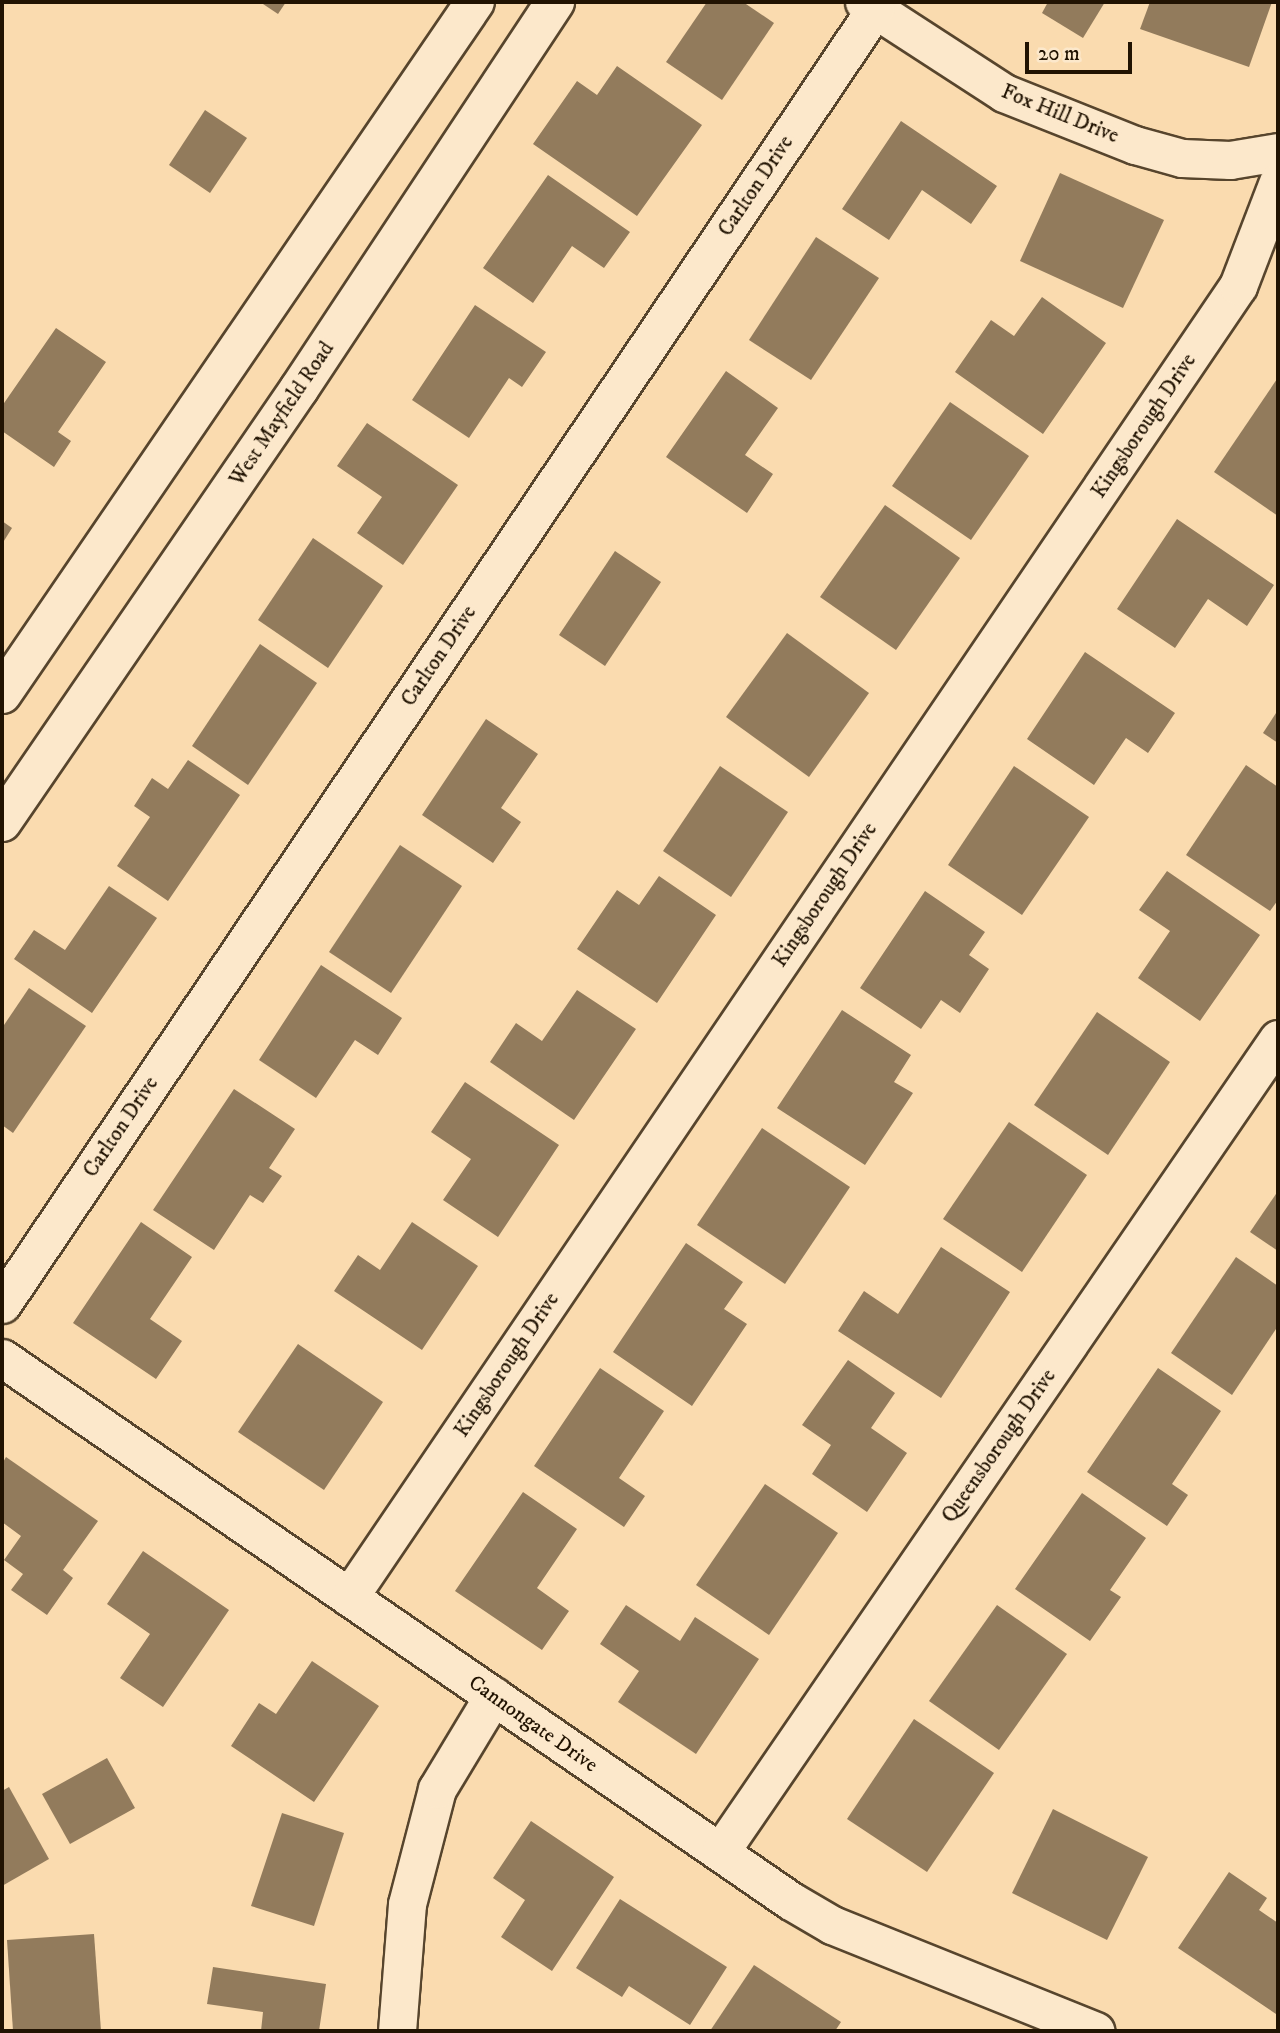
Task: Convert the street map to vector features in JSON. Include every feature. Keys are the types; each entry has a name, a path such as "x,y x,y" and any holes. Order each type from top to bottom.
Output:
{"main road":[{"path":"2,694 475,2"},
{"name":"West Mayfield Road","path":"2,822 299,390 555,2"}],"street":[{"name":"Fox Hill Drive","path":"870,5 1004,93 1135,145 1182,158 1230,160 1278,152"},
{"name":"Carlton Drive","path":"2,1304 870,5"},
{"name":"Kingsborough Drive","path":"349,1597 1238,286 1278,182"},
{"name":"Queensborough Drive","path":"720,1852 1278,1040"},
{"name":"Cannongate Drive","path":"2,1358 720,1852 832,1925 1097,2031"},
{"path":"397,2031 407,1904 437,1789 493,1696"}],"building":[{"path":"260,2 286,2 278,14"},
{"path":"707,2 743,2 774,23 722,100 666,62"},
{"path":"1048,2 1105,2 1083,38 1042,13"},
{"path":"1150,2 1272,2 1249,67 1140,29"},
{"path":"617,66 702,125 637,216 533,144 577,81 597,95"},
{"path":"205,110 247,138 210,193 169,165"},
{"path":"901,121 997,186 971,224 922,190 889,240 842,209"},
{"path":"1060,173 1164,220 1123,308 1020,261"},
{"path":"548,175 630,232 604,268 572,246 533,303 483,268"},
{"path":"816,237 879,278 811,380 749,340"},
{"path":"1042,297 1106,343 1043,434 955,372 991,320 1014,336"},
{"path":"475,305 546,352 522,387 509,378 469,438 412,400"},
{"path":"56,328 106,362 58,432 71,441 54,467 2,431 2,406"},
{"path":"726,371 778,408 745,455 773,474 747,513 666,457"},
{"path":"1277,379 1278,381 1278,516 1214,472"},
{"path":"950,402 1029,456 971,540 892,486"},
{"path":"367,423 458,485 403,565 357,533 382,497 337,466"},
{"path":"885,505 960,558 896,650 820,597"},
{"path":"1177,519 1274,585 1247,626 1208,599 1175,648 1117,609"},
{"path":"2,521 12,528 2,544"},
{"path":"313,538 383,586 328,668 258,620"},
{"path":"615,551 661,582 605,666 559,635"},
{"path":"787,633 869,693 809,777 726,717"},
{"path":"260,644 317,683 248,785 192,746"},
{"path":"1085,652 1175,713 1148,753 1126,738 1094,785 1027,739"},
{"path":"1278,710 1278,743 1263,733"},
{"path":"486,719 538,754 501,808 521,822 493,863 422,815"},
{"path":"188,760 240,795 168,901 117,866 150,817 134,806 152,778 168,789"},
{"path":"1246,765 1278,787 1278,900 1270,911 1186,855"},
{"path":"720,766 788,812 731,897 663,851"},
{"path":"1014,766 1089,817 1022,915 948,865"},
{"path":"400,845 462,886 391,993 329,952"},
{"path":"1167,871 1260,935 1200,1021 1138,978 1170,931 1139,910"},
{"path":"659,876 716,915 657,1003 577,949 617,890 639,905"},
{"path":"109,886 157,918 92,1013 14,959 34,930 65,950"},
{"path":"925,891 985,932 969,955 989,969 960,1013 941,1000 921,1029 860,988"},
{"path":"321,965 402,1018 378,1055 355,1040 316,1098 259,1060"},
{"path":"29,988 86,1026 13,1133 2,1125 2,1028"},
{"path":"577,990 636,1029 574,1120 490,1062 516,1023 542,1041"},
{"path":"842,1010 911,1055 894,1082 913,1093 865,1165 777,1108"},
{"path":"1097,1012 1170,1062 1108,1155 1034,1105"},
{"path":"465,1082 559,1145 498,1237 443,1200 471,1159 431,1132"},
{"path":"234,1089 295,1129 269,1168 282,1176 263,1203 250,1195 214,1250 153,1210"},
{"path":"1009,1122 1087,1175 1022,1272 943,1219"},
{"path":"762,1128 850,1187 785,1284 697,1225"},
{"path":"1278,1191 1278,1251 1250,1232"},
{"path":"141,1222 192,1257 150,1319 182,1341 156,1379 73,1323"},
{"path":"412,1222 478,1266 422,1350 334,1291 358,1255 380,1270"},
{"path":"686,1243 743,1282 724,1309 747,1324 692,1406 613,1352"},
{"path":"941,1247 1010,1292 941,1398 838,1331 864,1291 898,1314"},
{"path":"1236,1257 1278,1286 1278,1326 1232,1395 1171,1353"},
{"path":"298,1344 383,1402 324,1490 238,1432"},
{"path":"848,1360 895,1393 871,1428 907,1453 867,1512 812,1474 831,1445 802,1425"},
{"path":"600,1368 664,1411 619,1478 645,1496 624,1527 534,1466"},
{"path":"1158,1368 1221,1411 1172,1484 1188,1495 1167,1526 1087,1472"},
{"path":"6,1457 98,1521 63,1570 73,1578 47,1615 11,1590 23,1574 4,1560 21,1536 2,1522 2,1464"},
{"path":"765,1484 838,1533 769,1635 696,1585"},
{"path":"523,1492 577,1529 537,1588 569,1611 542,1650 455,1591"},
{"path":"1082,1493 1146,1538 1110,1590 1121,1597 1090,1641 1015,1589"},
{"path":"143,1551 229,1610 163,1707 120,1678 150,1634 107,1604"},
{"path":"626,1605 680,1641 695,1617 759,1659 696,1754 618,1702 639,1671 600,1644"},
{"path":"997,1605 1067,1654 999,1750 929,1701"},
{"path":"312,1661 379,1706 314,1802 231,1746 259,1703 276,1714"},
{"path":"914,1719 994,1773 927,1872 847,1819"},
{"path":"107,1758 135,1808 70,1844 42,1794"},
{"path":"9,1787 49,1859 2,1886 2,1791"},
{"path":"1053,1809 1148,1857 1107,1940 1012,1893"},
{"path":"282,1813 344,1833 314,1926 251,1906"},
{"path":"531,1821 614,1877 552,1971 501,1937 525,1900 493,1878"},
{"path":"1229,1872 1267,1898 1259,1910 1278,1923 1276,2014 1178,1948"},
{"path":"620,1899 727,1967 690,2025 629,1986 622,1997 576,1968"},
{"path":"94,1934 101,2031 13,2031 7,1940"},
{"path":"754,1965 841,2022 835,2031 710,2031"},
{"path":"213,1967 326,1984 319,2031 261,2031 263,2012 207,2004"}]}
